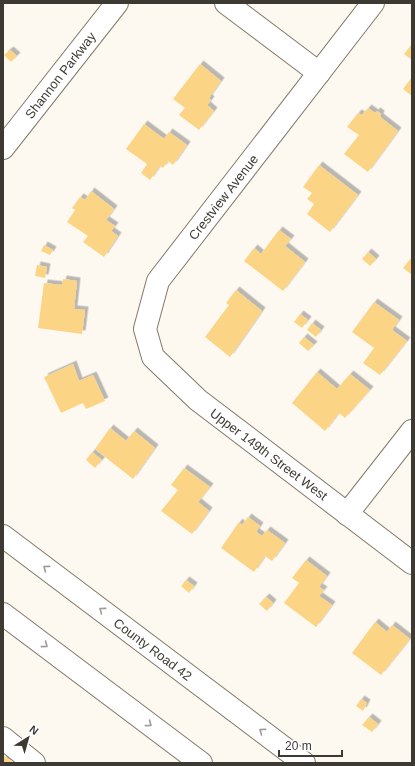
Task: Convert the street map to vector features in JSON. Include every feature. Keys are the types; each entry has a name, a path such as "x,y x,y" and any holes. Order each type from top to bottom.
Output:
{"main road":[{"name":"Shannon Parkway","path":"3,148 117,3"},
{"path":"226,3 319,73"},
{"name":"Crestview Avenue","path":"145,329 158,281 374,3"},
{"name":"Upper 149th Street West","path":"145,329 153,357 198,400 412,563"},
{"path":"347,514 412,431"},
{"name":"County Road 42","path":"3,536 304,763"},
{"path":"3,614 201,763"},
{"path":"3,738 34,763"}],"building":[{"path":"412,44 412,60 404,54"},
{"path":"10,50 17,56 11,62 4,55"},
{"path":"200,64 221,81 209,98 211,100 207,105 214,111 199,130 179,115 185,108 173,99"},
{"path":"412,77 412,96 403,89"},
{"path":"368,108 375,113 377,111 381,114 380,117 398,131 368,172 344,154 359,135 347,127 358,113 362,115"},
{"path":"144,124 164,139 169,132 187,145 173,165 168,161 163,168 160,166 150,180 141,173 147,164 126,149"},
{"path":"319,165 358,195 330,232 307,214 314,204 307,199 312,193 303,187"},
{"path":"91,191 114,209 106,220 115,226 111,231 118,236 104,257 83,242 88,236 67,222 75,210 72,208 80,197 85,200"},
{"path":"279,230 291,239 285,246 305,262 283,291 244,261 254,248 261,254"},
{"path":"44,245 53,250 50,255 41,251"},
{"path":"368,252 376,259 370,266 362,259"},
{"path":"412,257 412,275 403,268"},
{"path":"37,265 47,267 45,278 35,276"},
{"path":"63,279 77,281 74,309 85,310 82,334 38,328 44,283 62,285"},
{"path":"236,290 262,311 230,357 205,337 229,305 226,303"},
{"path":"374,302 399,320 392,330 407,341 380,375 363,363 374,348 352,332"},
{"path":"300,314 308,320 302,328 294,322"},
{"path":"312,323 321,330 316,337 307,330"},
{"path":"304,337 314,345 308,351 299,343"},
{"path":"73,364 79,381 93,375 105,401 86,409 83,403 61,413 44,377"},
{"path":"317,372 337,389 350,374 370,390 345,418 339,413 325,431 292,403"},
{"path":"110,428 126,441 134,431 155,448 133,479 95,449"},
{"path":"92,452 102,460 95,468 86,460"},
{"path":"184,468 210,487 198,502 209,511 192,534 161,511 178,490 171,485"},
{"path":"248,517 260,526 256,532 262,536 267,530 285,543 272,561 265,556 254,572 221,548 239,522 242,525"},
{"path":"306,560 327,576 319,587 324,590 319,596 332,605 316,627 284,603 299,583 292,578"},
{"path":"186,580 194,586 189,593 181,586"},
{"path":"266,597 273,603 267,611 259,604"},
{"path":"375,622 387,632 392,625 410,639 381,675 352,653"},
{"path":"361,699 367,703 363,711 356,706"},
{"path":"369,717 378,724 372,732 362,725"},
{"path":"3,755 14,763 3,763"}]}
